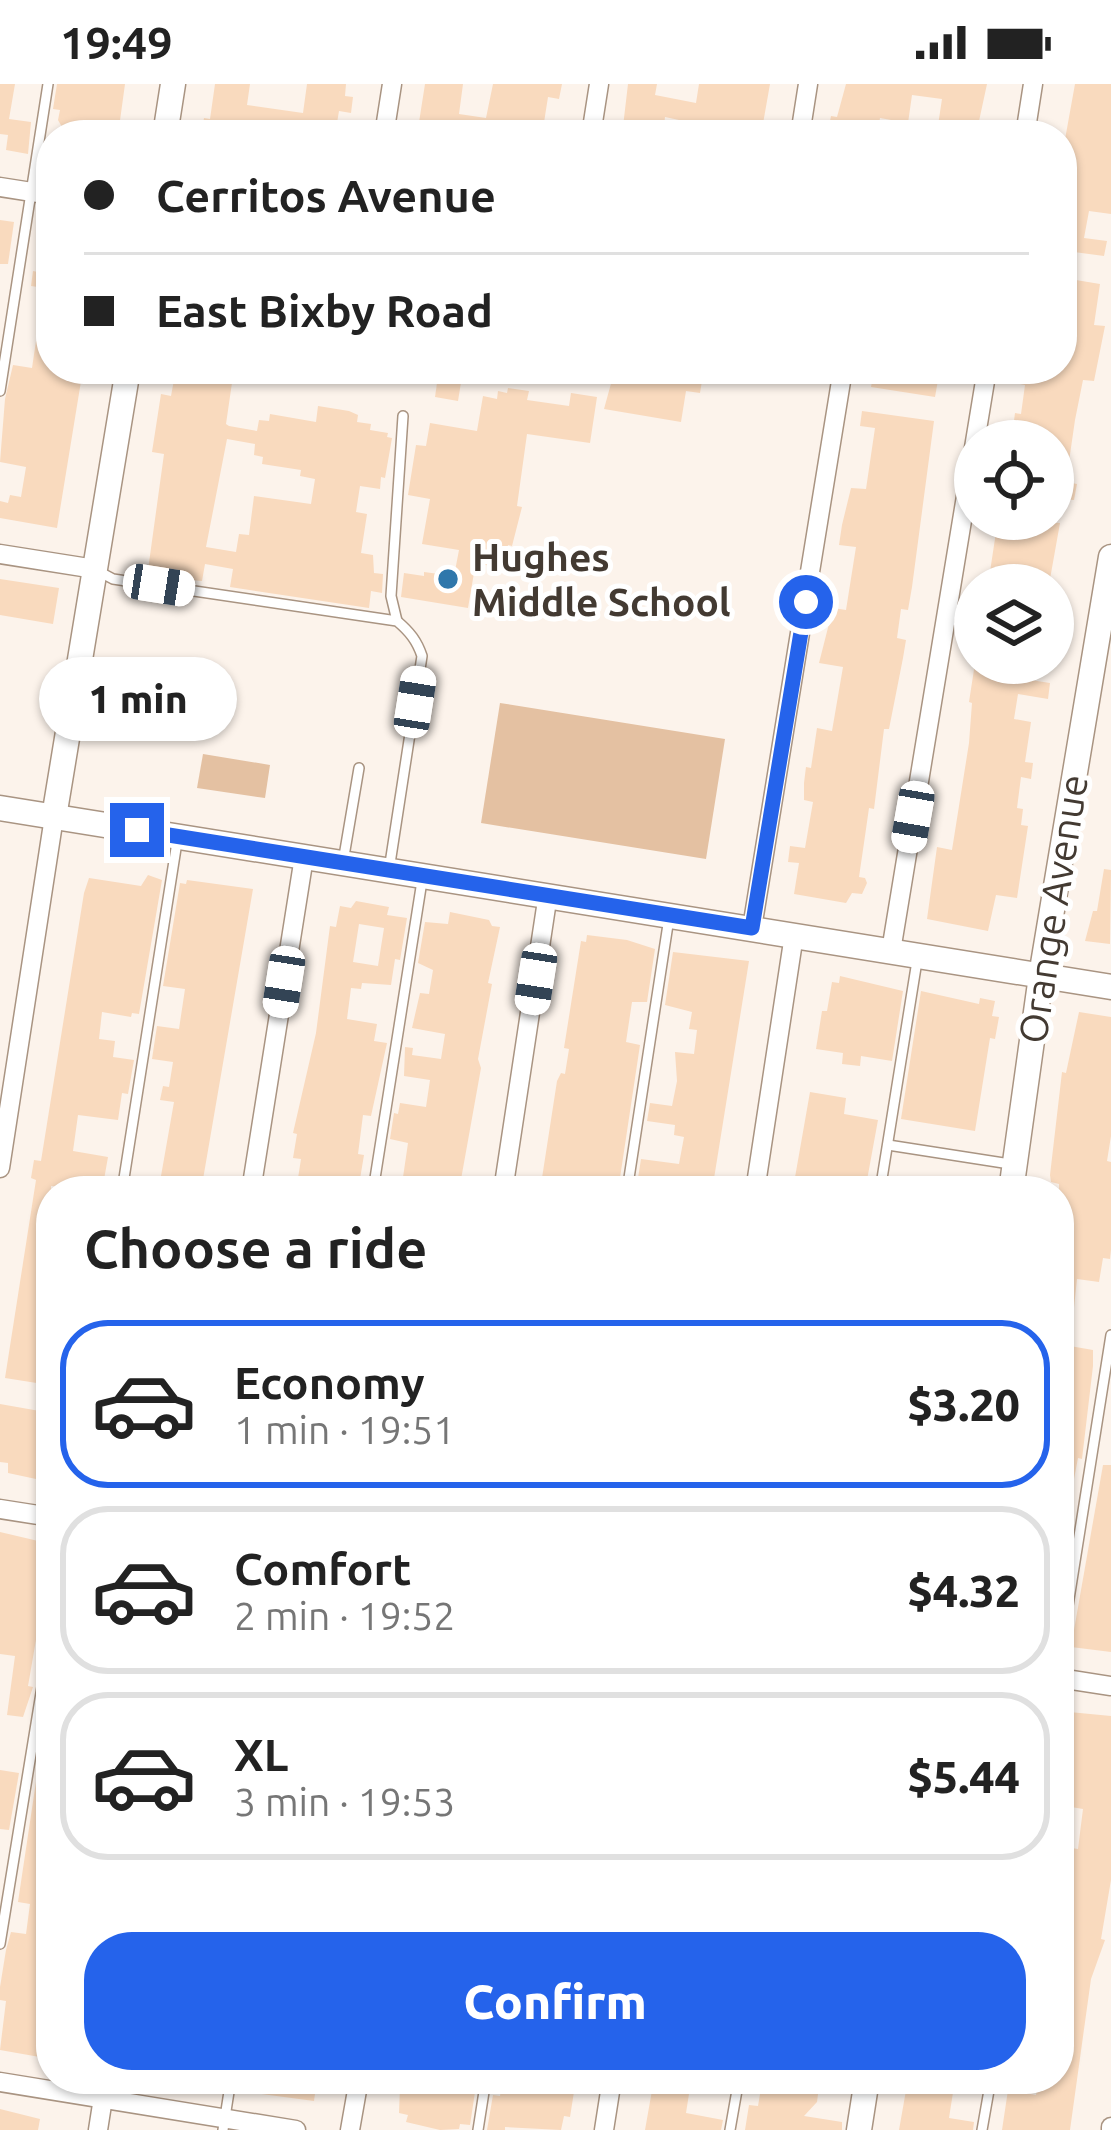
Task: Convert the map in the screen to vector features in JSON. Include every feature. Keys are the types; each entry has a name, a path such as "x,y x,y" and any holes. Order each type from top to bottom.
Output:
{"street":[{"path":"167,120 173,84"},
{"path":"386,120 392,84"},
{"path":"593,120 599,84"},
{"path":"802,120 808,84"},
{"path":"1028,120 1034,84"},
{"path":"0,187 36,193"},
{"path":"0,1168 126,384"},
{"path":"752,928 841,384"},
{"path":"891,951 985,384"},
{"path":"0,554 95,569"},
{"name":"Orange Avenue","path":"1013,1176 1041,976 1111,556"},
{"path":"0,808 1111,987"},
{"path":"253,1176 304,857"},
{"path":"505,1176 548,894"},
{"path":"757,1176 794,935"},
{"path":"0,1509 36,1515"},
{"path":"1074,1680 1111,1686"},
{"path":"0,2082 36,2088"},
{"path":"69,2094 224,2125 296,2130"},
{"path":"98,2130 104,2094"},
{"path":"350,2130 356,2094"},
{"path":"604,2130 610,2094"},
{"path":"859,2130 865,2094"}],"lane":[{"path":"46,120 48,84"},
{"path":"0,391 36,218"},
{"path":"389,870 422,656 417,641 397,621 391,596 403,416"},
{"path":"95,569 113,579 397,621"},
{"path":"343,862 359,768"},
{"path":"124,1176 178,837"},
{"path":"375,1176 422,875"},
{"path":"629,1176 669,915"},
{"path":"885,1176 918,956"},
{"path":"888,1144 1015,1165"},
{"path":"1074,1568 1111,1335"},
{"path":"0,1944 36,1724"},
{"path":"224,2125 229,2094"},
{"path":"478,2130 484,2094"},
{"path":"730,2130 736,2094"},
{"path":"982,2130 988,2094"}],"shaded area":[{"path":"500,703 725,739 706,859 481,823"},
{"path":"203,754 270,765 265,798 197,788"}],"building":[{"path":"0,84 15,84 9,119 31,122 28,154 6,150 8,135 0,134"},
{"path":"57,84 125,84 120,120 58,120 60,110 53,109"},
{"path":"215,84 250,84 247,105 303,113 307,84 346,84 345,96 353,97 351,113 339,111 338,120 204,120 210,119"},
{"path":"425,84 463,84 459,114 486,118 493,84 562,84 559,99 548,97 544,120 419,120"},
{"path":"628,84 657,84 655,95 696,103 699,84 770,84 764,120 624,120"},
{"path":"846,84 987,84 979,120 939,120 942,99 912,95 908,120 830,120 837,117"},
{"path":"1075,84 1111,84 1111,214 1089,211 1084,238 1107,241 1104,256 1077,252 1077,120 1068,120"},
{"path":"0,220 14,222 8,264 0,264"},
{"path":"1077,280 1100,284 1094,325 1105,326 1094,381 1083,380 1074,427 1074,420 1014,420 1015,413 1021,414 1025,385 1020,384 1077,384"},
{"path":"36,341 36,384 81,384 57,528 0,518 0,501 8,503 10,495 21,497 26,467 0,462 5,399 13,365 32,368"},
{"path":"173,384 232,384 229,426 257,431 259,420 269,421 270,414 316,422 318,406 349,411 358,415 357,422 371,424 370,430 388,433 392,438 385,478 381,477 380,489 360,486 356,512 367,514 361,553 373,555 374,573 383,574 382,593 371,591 369,608 230,587 233,569 205,564 202,581 165,578 166,573 148,570 164,454 152,452 161,394 171,396","holes":["227,439 255,444 254,455 263,457 262,464 301,470 300,476 315,479 311,504 254,496 249,535 239,534 236,552 206,547"]},
{"path":"437,384 461,384 458,401 435,397"},
{"path":"611,384 702,384 700,393 686,391 681,422 604,409"},
{"path":"872,384 937,384 935,397"},
{"path":"508,388 529,391 527,400 569,406 571,393 597,397 590,443 527,434 517,506 522,507 512,546 508,545 504,568 475,567 468,608 401,597 404,573 454,576 459,550 422,544 430,499 408,495 416,445 426,446 430,423 477,431 483,396 497,399 498,391 507,393"},
{"path":"862,411 934,421 912,587 908,610 901,609 897,638 906,640 903,658 889,729 884,729 874,809 869,808 859,877 867,883 862,894 852,893 846,903 794,894 799,863 788,862 790,846 805,848 813,802 804,800 806,767 811,768 817,728 832,731 843,667 819,663 833,608 846,610 856,547 839,545 842,525 851,488 866,489 875,428 860,426"},
{"path":"995,540 1057,540 1053,564 991,564"},
{"path":"0,579 59,588 53,624 0,615"},
{"path":"972,684 1050,684 1048,699 1018,694 1014,719 1031,722 1025,762 1033,763 1031,779 1021,777 1017,808 1023,809 1021,825 1028,826 1017,898 996,895 988,931 927,919 937,847 952,850 969,743"},
{"path":"1104,869 1111,870 1110,944 1085,941 1093,911 1097,911"},
{"path":"148,875 162,880 139,1014 102,1012 99,1039 115,1041 113,1057 134,1060 128,1094 122,1093 118,1120 78,1115 73,1151 108,1157 105,1176 36,1176 36,1180 31,1178 34,1160 41,1161 89,878 141,886"},
{"path":"187,880 253,889 204,1176 161,1176 174,1102 160,1100 163,1086 169,1087 173,1062 152,1059 157,1026 179,1029 185,989 163,986 180,883"},
{"path":"356,901 389,907 387,915 407,918 391,985 362,983 361,989 351,988 347,1019 377,1024 374,1041 387,1043 371,1116 363,1115 360,1176 298,1176 301,1159 293,1158 297,1134 293,1133 316,1033 330,926 336,927 340,906 351,908","holes":["359,924 384,928 378,966 353,962"]},
{"path":"450,912 500,927 488,983 492,984 478,1059 481,1068 462,1176 403,1176 408,1143 390,1139 394,1113 398,1114 400,1103 426,1107 430,1080 404,1076 405,1047 413,1048 412,1055 441,1059 445,1034 412,1028 420,993 429,994 433,970 418,963 425,922 448,924"},
{"path":"587,935 655,949 647,1002 632,1002 626,1042 640,1045 620,1176 542,1176 557,1081 565,1074 569,1049 564,1048 581,941 586,942"},
{"path":"673,952 749,961 714,1176 638,1176 641,1159 679,1164 684,1137 674,1135 675,1125 647,1121 650,1103 672,1106 677,1081 675,1052 694,1054 697,1030 689,1029 692,1012 665,1005"},
{"path":"840,976 903,991 892,1061 861,1056 860,1066 842,1064 843,1053 816,1049 822,1011 827,1011 832,982 839,983"},
{"path":"921,991 979,1004 980,998 995,1001 992,1016 999,1017 995,1039 990,1038 975,1131 901,1119"},
{"path":"1079,1012 1111,1017 1110,1259 1103,1258 1099,1282 1077,1279 1074,1308 1074,1176 1050,1175 1062,1072 1066,1073"},
{"path":"810,1092 846,1098 844,1114 878,1120 868,1176 795,1176"},
{"path":"36,1180 36,1383 5,1378"},
{"path":"1074,1347 1093,1350 1082,1459 1078,1458 1074,1479"},
{"path":"0,1404 36,1410 36,1479 8,1473 8,1463 0,1462"},
{"path":"1103,1465 1111,1465 1111,1652 1074,1647"},
{"path":"0,1532 36,1540 36,1640 28,1686 33,1687 23,1717 7,1715 15,1656 0,1654"},
{"path":"1074,1712 1111,1716 1111,1880 1101,1939 1105,1940 1091,1979 1070,2130 1002,2130 1007,2094 1074,2094 1074,1848 1078,1849 1083,1809 1074,1808"},
{"path":"0,1770 19,1773 9,1830 0,1829"},
{"path":"36,1782 36,2056 0,2050 6,2001 0,2000 0,1987 6,1950 11,1932 26,1934 30,1904 18,1902"},
{"path":"262,2094 315,2094 314,2101"},
{"path":"400,2094 475,2094 470,2125 460,2124 459,2129 406,2122 408,2115 399,2113"},
{"path":"574,2094 570,2117 564,2116 561,2130 487,2130 493,2095"},
{"path":"651,2094 689,2094 686,2113 723,2120 721,2130 645,2130"},
{"path":"760,2094 818,2094 804,2116 842,2122 842,2130 745,2130 749,2105 758,2106"},
{"path":"905,2094 953,2094 949,2118 974,2122 973,2130 899,2130"},
{"path":"0,2109 40,2119 38,2130 0,2130"}],"place":[{"name":"Hughes Middle School","path":"448,579"}],"route":[{"path":"137,830 752,928 806,602"}]}
